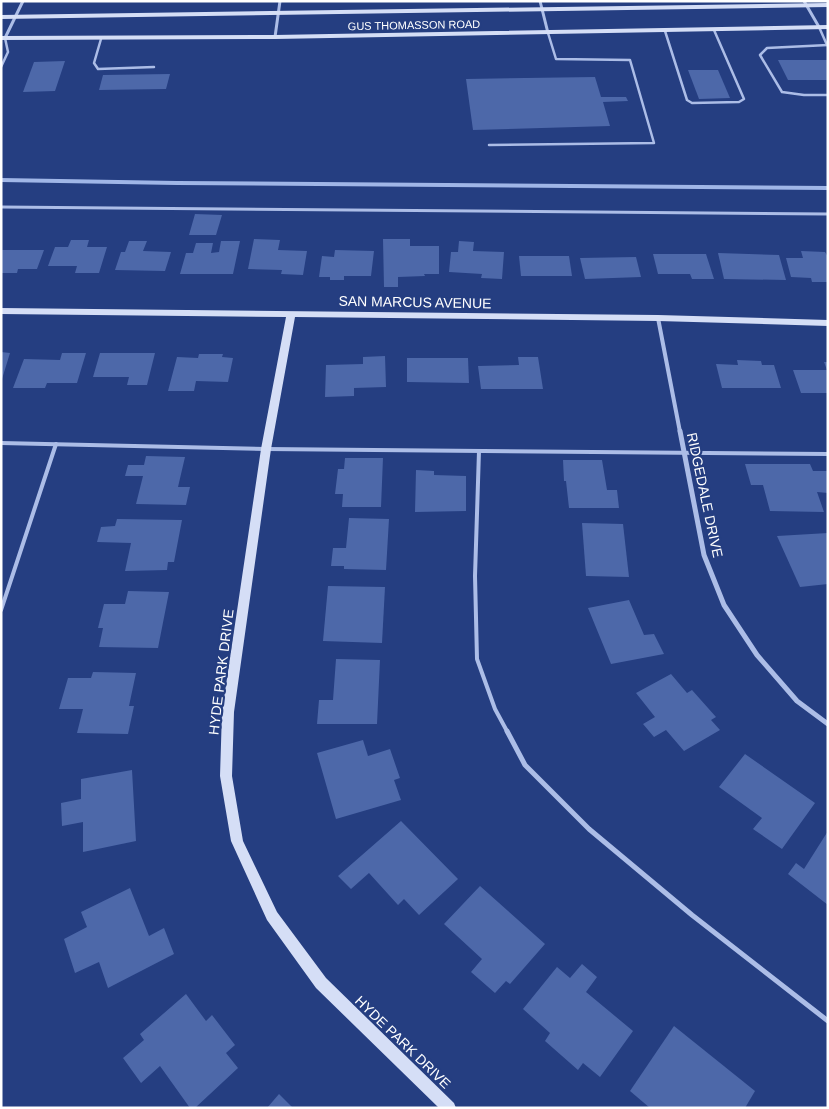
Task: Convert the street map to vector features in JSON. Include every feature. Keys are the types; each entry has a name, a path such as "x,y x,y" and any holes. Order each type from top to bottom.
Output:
{"main road":[{"name":"GUS THOMASSON ROAD","path":"1,17 828,5"},
{"name":"GUS THOMASSON ROAD","path":"3,38 276,37 828,27"},
{"name":"SAN MARCUS AVENUE","path":"1,311 658,318 828,323"},
{"name":"HYDE PARK DRIVE","path":"291,314 266,449 228,712 226,776 237,841 272,916 321,983 449,1108"}],"street":[{"path":"3,38 23,1"},
{"path":"276,37 280,1"},
{"path":"540,1 548,33"},
{"path":"805,4 819,27"},
{"name":"RIDGEDALE DRIVE","path":"658,318 704,555 724,606 762,662 796,701 828,724"}],"lane":[{"path":"819,27 827,45 767,48 760,55 782,92 804,95 828,95"},
{"path":"665,31 687,100 692,103 738,102 744,99 714,30"},
{"path":"489,145 654,143 630,60 556,59 548,33"},
{"path":"1,67 8,52 3,38"},
{"path":"101,39 94,63 98,69 154,67"},
{"path":"1,207 828,214"},
{"path":"1,443 266,449 828,454"},
{"path":"1,610 56,444"},
{"path":"479,450 475,576 477,659 496,709 525,765 589,829 692,915 828,1021"}],"building":[{"path":"778,60 828,60 828,80 788,80"},
{"path":"65,61 55,91 23,92 34,62"},
{"path":"688,70 718,70 730,98 699,99"},
{"path":"170,74 166,89 99,90 103,75"},
{"path":"595,77 601,97 626,97 628,101 603,102 610,126 473,130 466,79"},
{"path":"195,214 222,215 216,235 189,235"},
{"path":"254,239 280,240 278,250 307,251 303,275 281,274 282,270 248,269"},
{"path":"383,239 410,239 410,246 439,246 439,274 398,277 398,287 384,287"},
{"path":"71,240 89,240 87,247 107,247 99,273 75,273 77,266 48,266 55,247 68,247"},
{"path":"129,241 147,241 143,251 171,252 165,271 115,270 121,252 125,252"},
{"path":"221,241 240,241 233,274 180,274 186,253 193,253 196,243 213,243 211,253 219,252"},
{"path":"459,241 474,242 473,251 504,252 502,279 481,278 482,274 449,272 451,252 458,252"},
{"path":"1,250 44,250 37,269 18,269 17,273 1,273"},
{"path":"335,250 374,251 371,276 344,276 344,280 330,280 330,277 319,277 322,256 334,257"},
{"path":"801,251 825,252 828,257 828,282 812,282 811,278 791,277 786,258 803,258"},
{"path":"718,253 779,255 786,280 724,279"},
{"path":"653,254 706,254 714,279 692,279 690,274 658,274"},
{"path":"519,256 569,256 572,276 521,276"},
{"path":"636,257 641,277 585,279 580,258"},
{"path":"1,352 10,353 2,379 1,379"},
{"path":"62,353 86,353 77,383 47,383 45,388 13,388 24,359 60,360"},
{"path":"100,353 155,353 147,385 127,385 129,377 93,377"},
{"path":"199,354 223,354 222,357 233,358 228,382 196,381 194,391 168,391 177,357 198,358"},
{"path":"385,356 386,387 354,388 354,396 325,397 326,365 363,364 363,357"},
{"path":"518,357 538,357 543,389 481,389 478,366 519,365"},
{"path":"407,358 468,358 469,383 407,382"},
{"path":"737,360 761,361 762,365 774,365 781,388 722,388 716,364 738,365"},
{"path":"824,362 828,362 828,393 801,393 793,370 827,370"},
{"path":"146,456 185,457 178,487 190,487 186,505 136,504 143,476 125,476 128,465 144,465"},
{"path":"345,458 383,458 381,507 342,507 343,494 335,494 338,469 344,469"},
{"path":"563,460 602,460 607,490 617,490 619,508 569,508 566,481 564,481"},
{"path":"745,464 810,464 813,471 828,471 828,493 817,492 824,512 770,511 763,485 751,485"},
{"path":"416,470 434,471 434,475 466,476 466,511 415,512"},
{"path":"349,518 389,519 386,570 344,569 344,566 331,566 333,548 346,548"},
{"path":"117,519 182,520 174,562 168,562 167,570 125,571 131,543 97,542 101,527 115,526"},
{"path":"582,523 623,524 629,577 586,576"},
{"path":"828,533 828,584 800,587 777,536"},
{"path":"328,586 385,587 382,643 323,641"},
{"path":"128,591 169,592 158,648 99,647 103,628 98,628 104,604 125,604"},
{"path":"629,600 644,635 654,634 664,654 611,664 588,608"},
{"path":"336,659 380,660 377,724 317,724 319,700 333,700"},
{"path":"93,672 136,673 129,706 134,706 128,734 77,733 83,709 59,709 68,678 91,678"},
{"path":"671,674 687,693 692,690 716,717 711,720 720,730 684,751 666,730 654,737 643,724 655,717 636,693"},
{"path":"363,740 368,756 390,749 400,778 394,780 401,800 336,819 317,753"},
{"path":"745,754 815,803 782,849 753,829 762,818 719,787"},
{"path":"132,770 136,841 83,852 83,822 62,826 61,803 81,799 81,779"},
{"path":"401,821 458,879 419,915 404,899 398,905 369,873 351,889 338,876"},
{"path":"828,831 828,905 788,874 796,863 804,869"},
{"path":"480,886 545,944 510,984 506,981 495,993 471,972 482,959 444,924"},
{"path":"130,888 149,936 164,928 174,954 108,988 99,962 75,973 64,939 87,927 81,912"},
{"path":"582,964 597,977 586,992 633,1031 600,1077 583,1063 578,1070 545,1041 550,1033 523,1009 557,967 570,978"},
{"path":"186,994 206,1021 212,1015 235,1045 226,1053 238,1068 195,1108 190,1108 160,1066 141,1083 123,1058 144,1040 140,1034"},
{"path":"674,1026 755,1091 745,1108 650,1108 630,1091"},
{"path":"279,1094 293,1108 267,1108"}],"waterway":[{"path":"1,180 828,188"}]}
